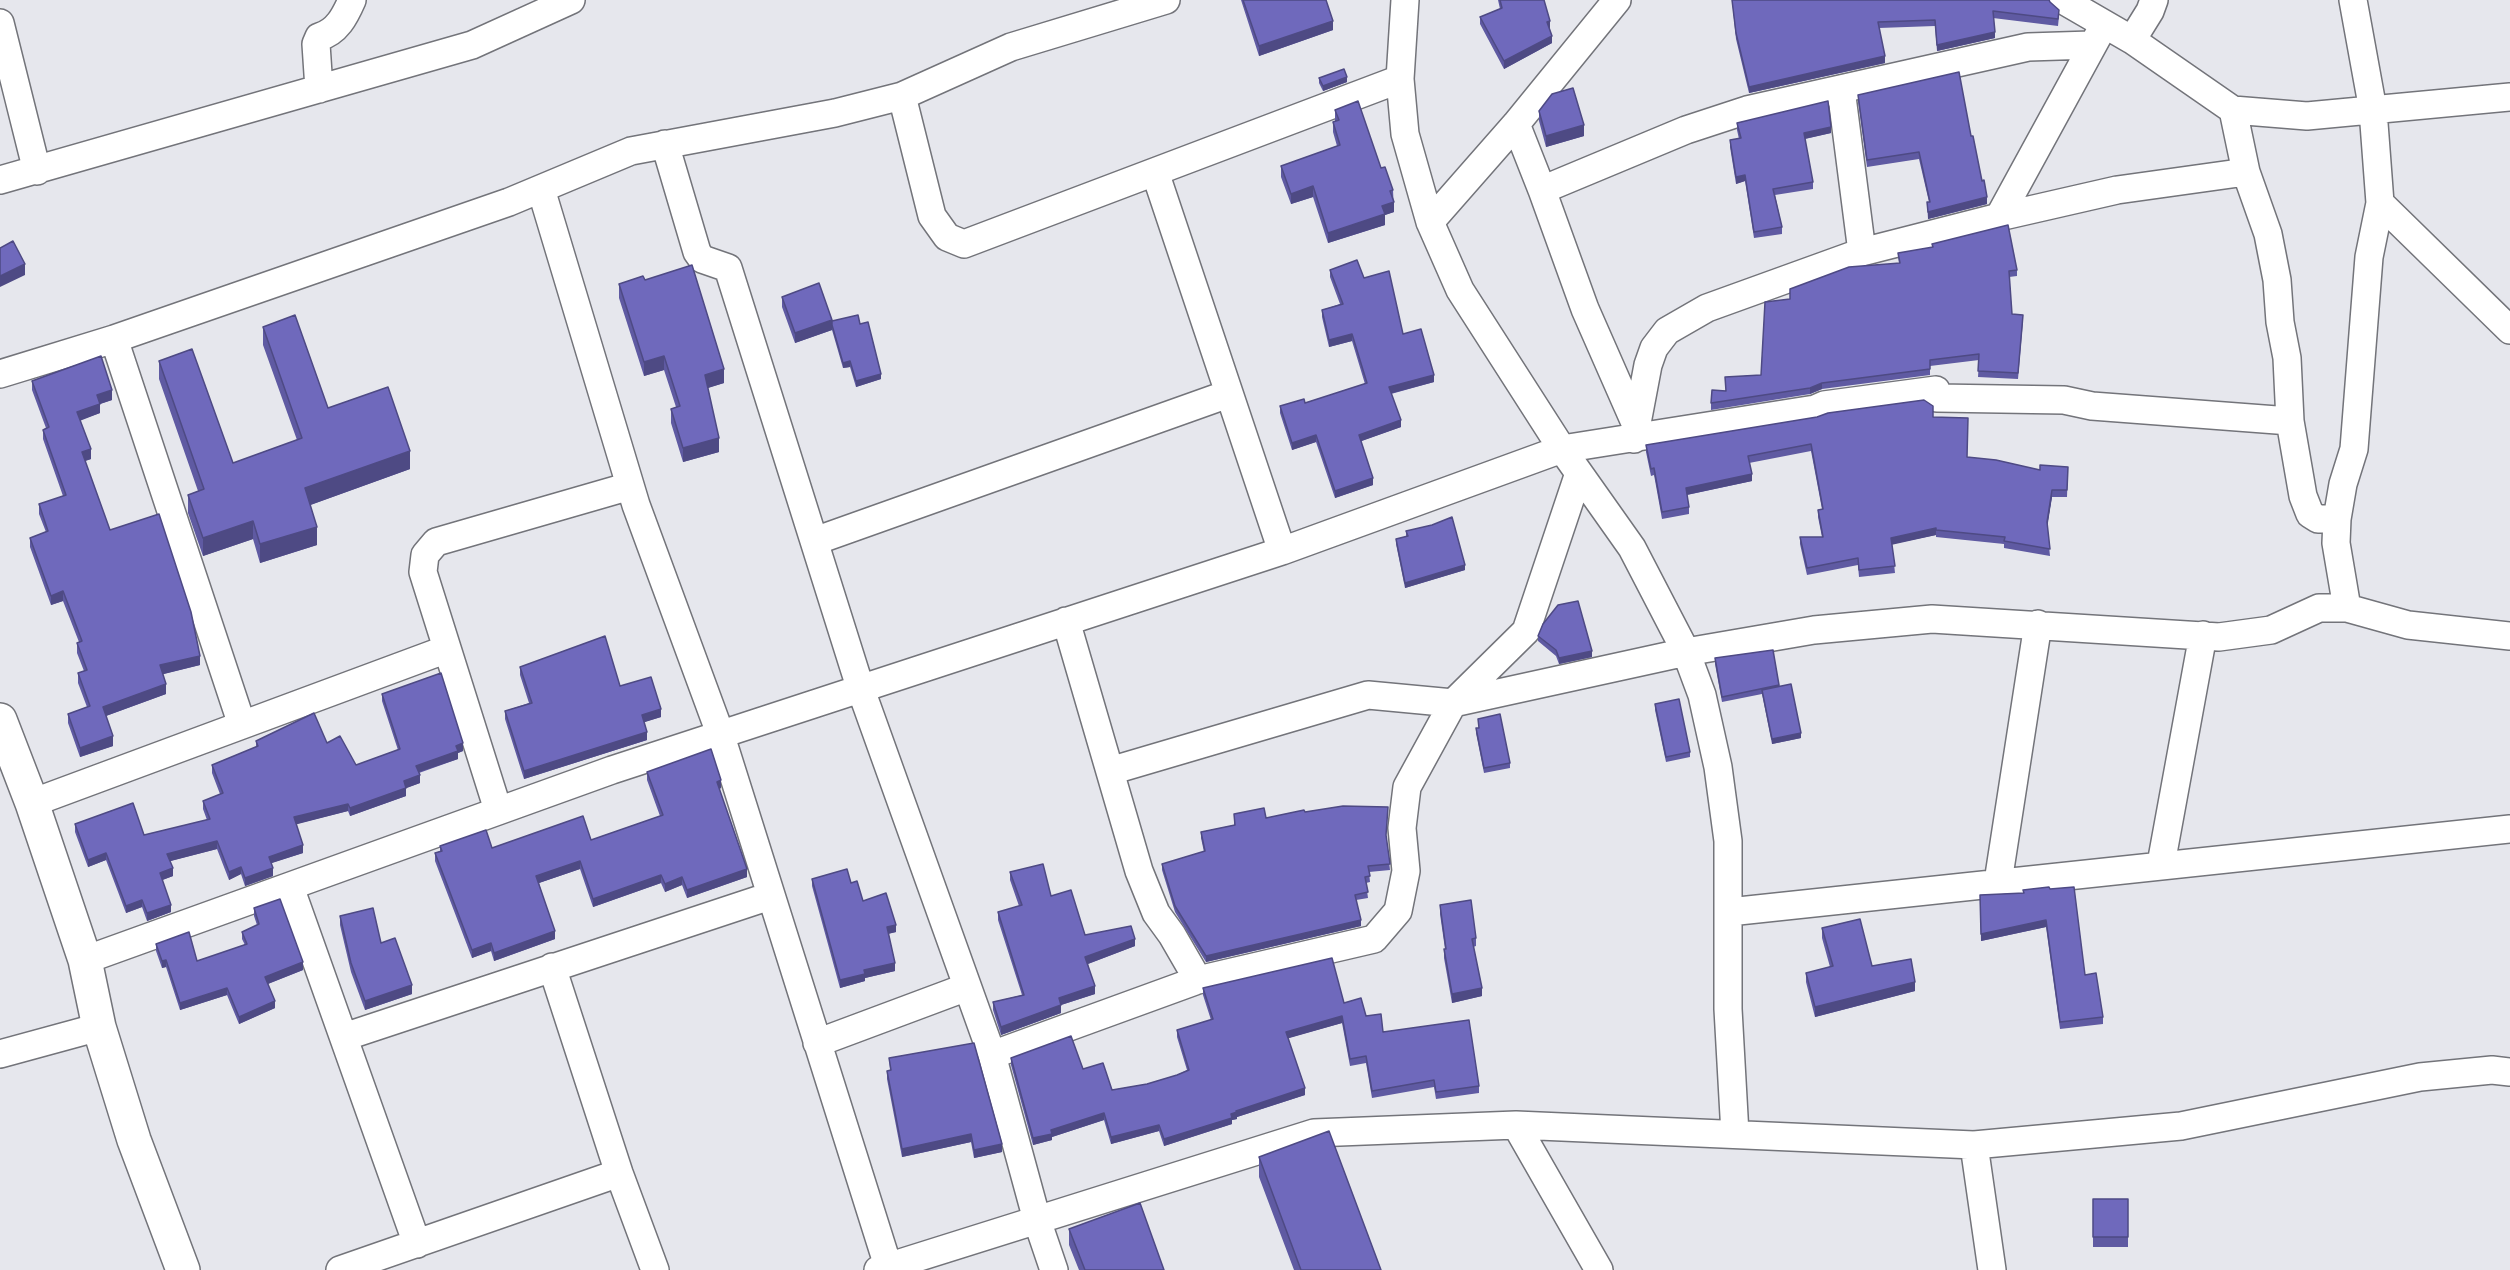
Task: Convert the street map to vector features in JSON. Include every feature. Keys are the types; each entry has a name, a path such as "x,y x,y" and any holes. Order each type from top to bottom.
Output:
{"street":[{"path":"320,89 316,44 319,38 327,35 344,18 351,0"},
{"path":"0,374 114,339 509,202 631,151 835,113 902,96 1011,47 1166,0"},
{"path":"1405,0 1400,79 1406,134 1430,222 1460,290 1562,449 1632,548 1686,652 1702,694 1718,767 1728,841 1728,1009 1735,1134"},
{"path":"1430,222 1516,124 1617,0"},
{"path":"2063,0 2098,35"},
{"path":"2132,40 2154,0"},
{"path":"2347,608 2336,543 2337,519 2343,484 2354,449 2369,257 2380,203 2373,110 2353,0"},
{"path":"0,180 472,45 561,2"},
{"path":"0,23 38,171"},
{"path":"1542,190 1686,130 1747,110 2028,47 2098,35 2132,40 2233,110 2307,116 2510,97"},
{"path":"2000,218 2098,35"},
{"path":"902,96 932,216 947,237 964,244 1400,79"},
{"path":"1841,89 1862,252"},
{"path":"2233,110 2246,172 2268,234 2277,280 2280,322 2287,358 2290,421 2303,496 2310,514 2318,519 2337,519"},
{"path":"1516,124 1585,309 1635,432"},
{"path":"665,144 697,252 702,259 711,264 722,264 728,268 860,687 992,1055 1036,1220 1054,1270"},
{"path":"1155,172 1282,551"},
{"path":"1635,432 1648,366 1654,348 1667,331 1707,308 1862,252 2117,190 2246,172"},
{"path":"541,189 630,486 720,733 817,1043 883,1268 1314,1133 1516,1125 1974,1145 2181,1126 2420,1077 2492,1070 2510,1072"},
{"path":"2380,203 2510,330"},
{"path":"114,339 242,725"},
{"path":"85,960 498,810 720,733 1282,551 1562,449 1635,432 1815,409 1824,405 1936,390 1937,398 2064,400 2092,406 2290,421"},
{"path":"815,541 1228,394"},
{"path":"992,1055 1198,980 1374,939 1398,911 1407,871 1402,828 1407,787 1453,703 1526,631 1579,473"},
{"path":"498,810 423,572 425,555 436,542 630,486"},
{"path":"1110,771 1368,695 1453,703 1686,652 1814,630 1932,620 2038,624 2219,637 2271,630 2319,608 2347,608 2408,625 2510,636"},
{"path":"1066,621 1139,871 1156,914 1172,934 1198,980"},
{"path":"1998,882 2038,624"},
{"path":"2161,864 2203,635"},
{"path":"32,803 447,649"},
{"path":"0,720 32,803 85,960 99,1027 134,1140 183,1270"},
{"path":"1729,912 2161,864 2510,829"},
{"path":"290,887 417,1244"},
{"path":"344,1037 770,896"},
{"path":"552,967 619,1173 655,1270"},
{"path":"817,1043 968,987"},
{"path":"0,1054 99,1027"},
{"path":"1516,1125 1599,1270"},
{"path":"1974,1145 1992,1270"},
{"path":"340,1270 619,1173"}],"building":[{"path":"1243,0 1326,0 1333,21 1259,46"},
{"path":"1500,0 1544,0 1550,21 1547,22 1552,36 1504,61 1480,17 1502,8"},
{"path":"1732,0 2049,0 2059,10 2058,19 1993,11 1995,32 1937,45 1935,20 1878,22 1885,56 1749,87 1736,33"},
{"path":"1344,69 1347,77 1323,86 1319,78"},
{"path":"1959,72 1971,136 1973,136 1987,197 1928,212 1927,202 1930,202 1919,152 1867,160 1858,95"},
{"path":"1573,88 1584,125 1546,136 1539,111 1552,94"},
{"path":"1358,101 1381,168 1385,167 1393,190 1390,191 1394,202 1382,206 1385,214 1328,233 1313,186 1291,194 1281,166 1340,145 1333,122 1339,120 1335,110"},
{"path":"1828,101 1831,127 1804,133 1813,182 1773,189 1782,227 1754,232 1745,175 1736,177 1730,140 1741,138 1737,123"},
{"path":"2008,225 2017,270 2009,271 2012,314 2023,315 2018,373 1978,371 1979,354 1930,360 1930,369 1822,383 1810,388 1711,403 1712,390 1726,391 1725,377 1761,375 1765,302 1790,299 1790,289 1849,267 1900,263 1898,253 1933,247 1932,244"},
{"path":"13,241 25,264 0,276 0,248"},
{"path":"1357,260 1364,278 1389,271 1403,334 1421,329 1434,375 1389,387 1401,420 1359,435 1373,478 1335,491 1316,435 1292,443 1280,406 1304,399 1305,403 1367,383 1352,334 1329,340 1322,310 1343,304 1330,270"},
{"path":"692,265 724,369 705,375 719,438 683,448 671,409 680,406 664,356 644,362 619,284 643,276 645,280"},
{"path":"819,283 832,320 795,333 782,297"},
{"path":"295,315 328,408 388,387 410,451 305,488 317,527 260,544 253,521 203,538 188,495 204,489 159,361 192,349 233,463 302,438 263,327"},
{"path":"858,315 860,324 868,322 881,374 856,381 850,361 843,363 832,321"},
{"path":"101,356 112,390 97,395 100,404 77,412 91,449 82,452 110,530 159,514 191,612 200,656 160,665 166,684 103,707 113,736 80,748 68,714 90,706 78,673 87,670 77,643 82,641 63,591 51,596 30,538 48,531 39,504 66,495 43,430 49,427 32,381"},
{"path":"1924,400 1933,406 1933,417 1968,418 1967,457 1996,460 2040,470 2040,465 2068,467 2067,490 2052,490 2047,522 2050,549 2004,541 2005,537 1936,530 1936,528 1891,538 1895,566 1859,570 1858,558 1807,568 1800,537 1823,537 1818,510 1823,509 1811,444 1748,456 1752,474 1686,488 1689,507 1662,512 1654,468 1651,469 1646,445 1817,417 1828,413"},
{"path":"1452,517 1465,565 1405,583 1396,539 1408,536 1406,531 1432,525"},
{"path":"1578,601 1592,651 1559,658 1556,650 1538,636 1543,624 1558,605"},
{"path":"605,636 620,686 651,677 661,709 642,715 647,732 524,771 505,711 532,703 520,667"},
{"path":"1773,650 1779,685 1722,697 1715,658"},
{"path":"441,673 463,743 456,746 458,751 416,766 420,775 404,781 406,788 350,808 348,804 294,817 303,845 269,857 273,868 245,878 241,867 229,872 217,841 167,854 173,868 160,873 171,905 147,913 142,900 126,906 106,853 88,860 75,824 133,803 144,835 210,819 203,801 223,793 212,765 258,746 256,741 314,713 327,743 340,736 356,765 400,749 382,694"},
{"path":"1791,684 1801,733 1772,739 1762,690"},
{"path":"1679,699 1690,752 1666,757 1655,704"},
{"path":"1500,714 1510,763 1484,768 1476,728 1479,728 1478,719"},
{"path":"711,749 721,780 717,782 747,869 687,890 682,877 665,884 661,875 593,899 580,861 536,876 555,931 494,953 491,943 472,950 435,853 442,851 440,846 486,830 492,848 583,816 591,840 663,815 647,772"},
{"path":"1343,806 1388,807 1386,835 1390,864 1368,866 1370,876 1365,877 1368,892 1355,895 1361,920 1206,956 1175,906 1162,864 1205,851 1201,832 1235,825 1234,814 1264,808 1266,818 1304,810 1305,812"},
{"path":"1043,864 1051,896 1071,890 1085,935 1131,926 1135,939 1085,957 1095,986 1059,998 1061,1005 1001,1027 993,1002 1024,995 998,912 1022,905 1010,872"},
{"path":"847,869 851,883 857,881 863,901 886,893 896,925 887,927 895,963 864,970 865,974 840,980 812,879"},
{"path":"2049,887 2050,889 2074,887 2085,975 2096,973 2103,1017 2060,1022 2046,920 1981,934 1980,895 2024,893 2023,890"},
{"path":"280,899 303,962 265,977 275,1001 239,1017 227,988 180,1003 166,960 162,961 156,944 189,932 197,961 247,944 242,932 259,924 254,908"},
{"path":"1471,900 1476,938 1472,939 1482,988 1452,994 1444,949 1446,949 1440,905"},
{"path":"373,908 381,943 395,938 412,985 365,1001 351,963 340,916"},
{"path":"1860,919 1872,966 1911,959 1915,982 1815,1007 1806,973 1833,966 1822,928"},
{"path":"1332,958 1344,1003 1361,998 1366,1016 1381,1014 1383,1032 1469,1020 1479,1086 1436,1092 1434,1080 1372,1091 1366,1056 1350,1059 1342,1016 1286,1032 1305,1088 1236,1111 1231,1114 1232,1118 1164,1139 1159,1125 1111,1137 1104,1113 1051,1130 1052,1134 1033,1138 1011,1058 1071,1036 1083,1069 1103,1063 1112,1090 1147,1084 1177,1075 1189,1070 1177,1030 1213,1019 1203,988"},
{"path":"974,1043 1002,1144 974,1150 971,1134 902,1149 887,1071 891,1070 889,1058"},
{"path":"1329,1131 1381,1270 1301,1270 1259,1157"},
{"path":"2093,1199 2128,1199 2128,1237 2093,1237"},
{"path":"1140,1203 1164,1270 1085,1270 1069,1229"}]}
